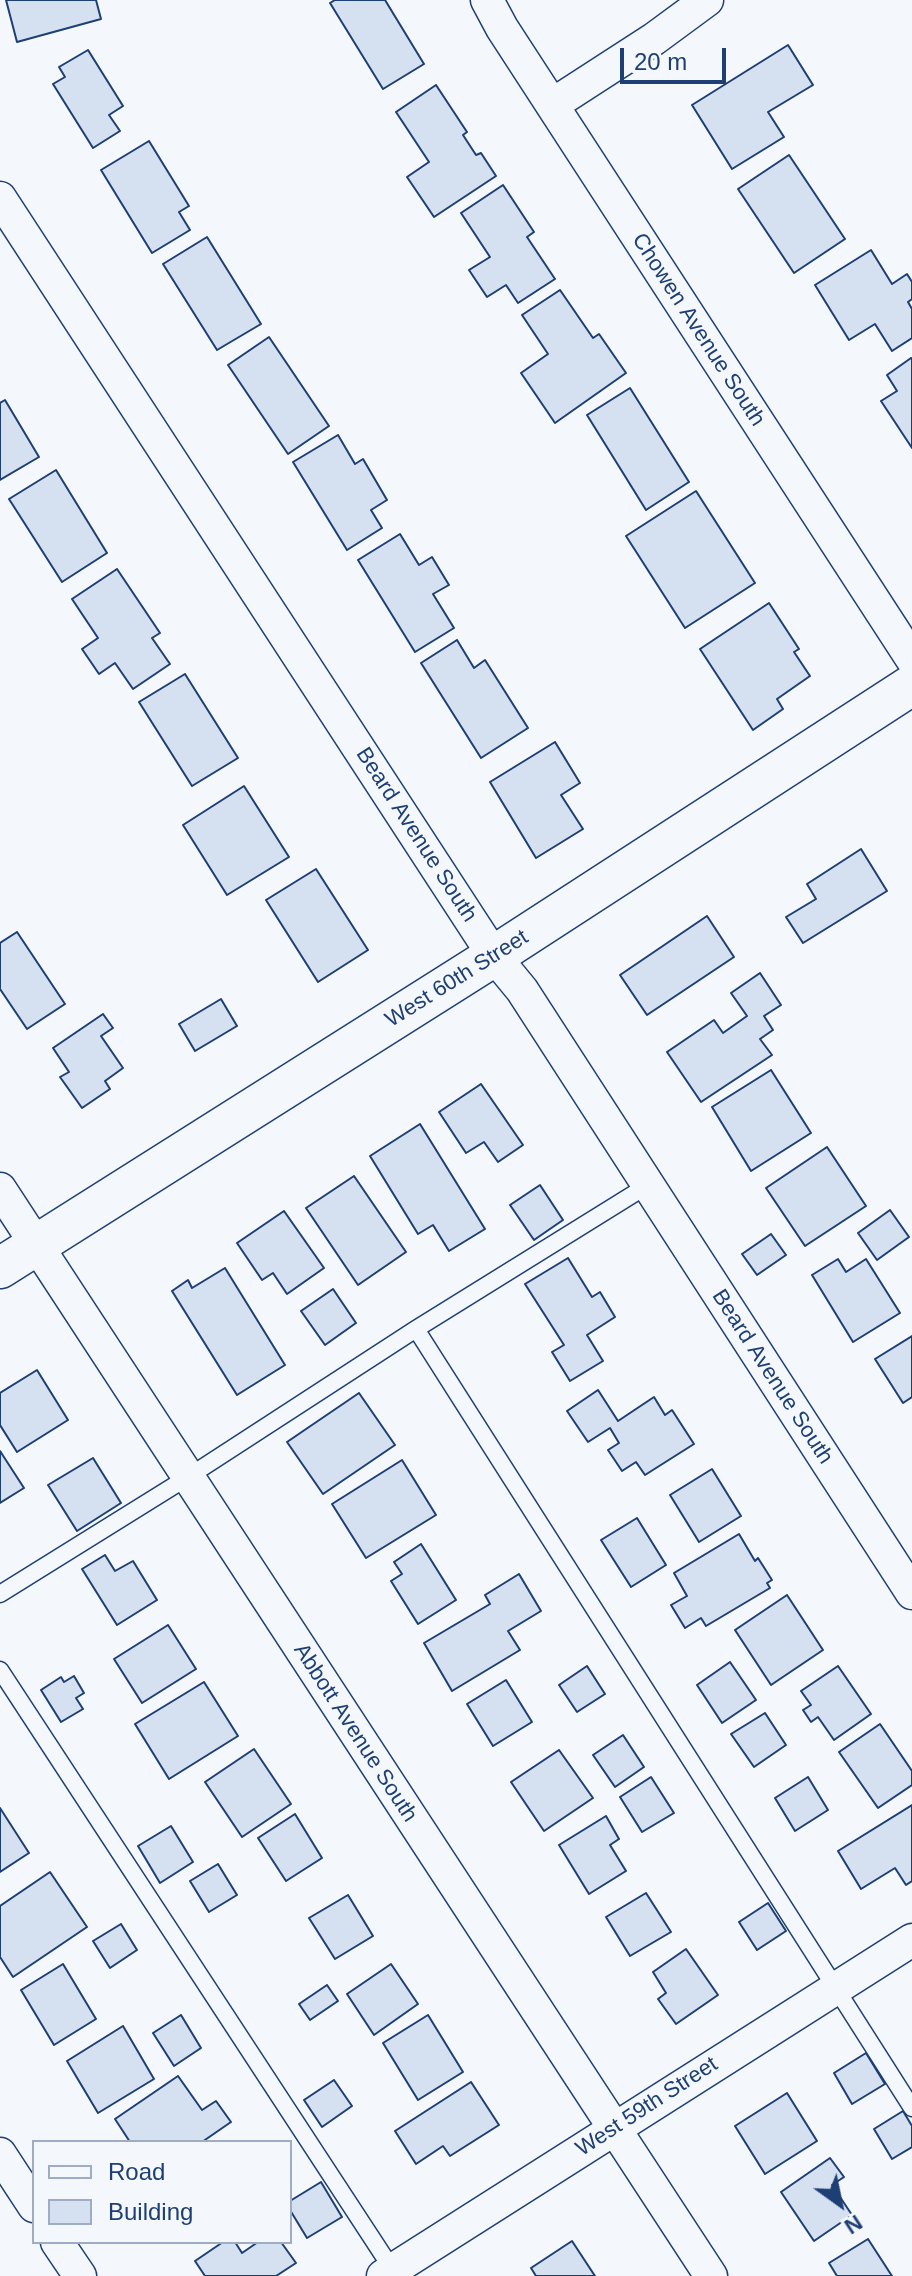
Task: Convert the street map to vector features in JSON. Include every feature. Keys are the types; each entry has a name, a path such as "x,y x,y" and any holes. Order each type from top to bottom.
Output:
{"street":[{"name":"Chowen Avenue South","path":"487,0 502,28 912,659"},
{"path":"552,105 654,39 707,0"},
{"name":"Beard Avenue South","path":"0,198 494,956 522,990 912,1593"},
{"name":"West 60th Street","path":"0,1268 494,956 912,685"},
{"name":"Abbott Avenue South","path":"0,1189 711,2276"},
{"name":"West 59th Street","path":"391,2274 614,2128 912,1940"},
{"path":"0,2154 32,2203"},
{"path":"58,2244 80,2276"}],"lane":[{"path":"0,1594 648,1185"},
{"path":"416,1329 912,2108"},
{"path":"0,1670 391,2274"}],"building":[{"path":"6,0 96,0 101,19 17,42"},
{"path":"335,0 385,0 424,64 383,89 330,3"},
{"path":"788,45 813,85 768,112 784,137 732,169 692,105"},
{"path":"88,50 123,106 109,115 120,131 93,148 53,84 65,77 59,67"},
{"path":"436,85 467,132 463,135 476,155 481,153 496,176 434,217 407,177 429,162 396,112"},
{"path":"149,141 189,206 179,212 190,230 152,253 101,170"},
{"path":"789,155 845,239 794,273 738,189"},
{"path":"503,185 534,232 527,237 555,279 518,303 506,285 487,297 469,270 490,257 461,213"},
{"path":"207,237 261,324 217,350 163,264"},
{"path":"871,250 892,284 907,274 912,282 912,299 908,302 912,309 912,338 892,351 875,324 849,340 815,285"},
{"path":"560,290 593,338 599,334 626,373 555,423 521,373 548,354 522,315"},
{"path":"269,337 329,426 288,454 228,365"},
{"path":"911,358 912,448 881,401 897,391 887,375"},
{"path":"630,388 689,482 646,510 587,415"},
{"path":"5,400 39,457 0,480 0,403"},
{"path":"338,435 355,464 363,459 387,500 371,510 382,528 347,550 293,462"},
{"path":"56,470 107,553 62,582 9,499"},
{"path":"696,491 755,583 685,628 626,536"},
{"path":"400,534 419,565 432,557 449,585 433,594 454,628 415,652 358,560"},
{"path":"117,569 160,633 152,638 170,664 133,689 115,663 99,674 82,649 98,638 72,599"},
{"path":"769,603 799,649 794,652 810,676 777,699 783,709 753,730 700,649"},
{"path":"457,640 474,668 485,660 528,728 481,758 421,663"},
{"path":"185,674 238,758 192,786 139,702"},
{"path":"555,742 580,783 561,795 583,829 536,858 490,782"},
{"path":"244,786 289,857 227,895 183,825"},
{"path":"861,849 887,891 803,943 786,917 816,899 807,884"},
{"path":"316,869 368,950 318,982 266,900"},
{"path":"707,916 734,957 647,1015 620,975"},
{"path":"17,932 65,1004 27,1029 0,989 0,943"},
{"path":"760,973 781,1005 764,1016 773,1030 760,1039 772,1055 701,1102 667,1052 714,1020 723,1033 747,1016 731,993"},
{"path":"221,999 237,1026 195,1051 179,1024"},
{"path":"103,1014 113,1028 101,1036 123,1068 105,1081 110,1089 82,1108 60,1077 69,1072 53,1048"},
{"path":"771,1070 811,1133 751,1171 712,1107"},
{"path":"481,1084 523,1145 498,1162 484,1142 466,1153 439,1112"},
{"path":"420,1124 485,1229 449,1251 433,1225 418,1234 370,1156"},
{"path":"827,1147 866,1206 805,1246 766,1188"},
{"path":"354,1176 406,1252 358,1285 306,1208"},
{"path":"540,1185 563,1220 534,1240 510,1205"},
{"path":"890,1210 909,1237 877,1260 858,1233"},
{"path":"284,1211 324,1268 287,1294 273,1273 262,1280 237,1243"},
{"path":"771,1234 786,1255 757,1275 742,1254"},
{"path":"568,1258 592,1297 600,1292 615,1317 587,1335 603,1361 570,1381 552,1352 564,1345 525,1284"},
{"path":"838,1259 846,1272 866,1259 900,1313 853,1342 812,1275"},
{"path":"225,1268 285,1365 237,1395 172,1291 188,1280 192,1288"},
{"path":"333,1289 356,1323 325,1345 301,1311"},
{"path":"912,1336 912,1397 903,1403 875,1359"},
{"path":"37,1370 68,1420 17,1452 0,1425 0,1393"},
{"path":"598,1390 618,1421 654,1397 665,1415 672,1410 694,1444 645,1475 636,1462 622,1471 608,1450 619,1443 610,1428 588,1442 567,1411"},
{"path":"359,1393 395,1445 323,1494 287,1442"},
{"path":"0,1451 24,1488 0,1503"},
{"path":"93,1458 121,1503 77,1531 48,1485"},
{"path":"402,1460 436,1515 366,1558 332,1504"},
{"path":"712,1469 741,1516 699,1542 670,1495"},
{"path":"637,1518 666,1565 631,1587 601,1540"},
{"path":"739,1534 755,1561 758,1558 772,1580 767,1583 770,1588 706,1626 701,1618 685,1628 671,1605 687,1596 674,1573"},
{"path":"421,1544 456,1600 418,1624 391,1581 402,1574 394,1562"},
{"path":"105,1555 115,1571 133,1561 157,1600 117,1625 82,1569"},
{"path":"519,1574 541,1611 508,1631 520,1650 452,1691 424,1643 490,1604 485,1595"},
{"path":"787,1595 823,1650 771,1685 735,1630"},
{"path":"168,1625 196,1669 142,1703 114,1659"},
{"path":"730,1662 756,1700 722,1723 697,1685"},
{"path":"587,1666 605,1694 577,1712 559,1685"},
{"path":"838,1666 871,1714 834,1740 818,1717 811,1722 803,1710 811,1705 801,1691"},
{"path":"74,1676 84,1693 76,1698 83,1709 61,1722 41,1690 61,1677 64,1682"},
{"path":"506,1680 532,1722 493,1746 467,1704"},
{"path":"204,1682 238,1736 169,1779 135,1724"},
{"path":"765,1713 786,1745 754,1767 731,1734"},
{"path":"880,1724 912,1771 912,1785 878,1808 839,1752"},
{"path":"623,1735 644,1767 615,1787 593,1755"},
{"path":"254,1749 291,1804 242,1837 205,1782"},
{"path":"559,1750 593,1798 544,1831 511,1782"},
{"path":"651,1777 674,1813 642,1832 620,1797"},
{"path":"808,1777 828,1810 795,1831 775,1798"},
{"path":"912,1805 912,1881 906,1885 895,1868 861,1889 838,1851"},
{"path":"0,1808 29,1853 0,1872"},
{"path":"295,1814 322,1858 286,1881 258,1838"},
{"path":"606,1816 619,1839 610,1845 626,1871 589,1894 559,1845"},
{"path":"171,1826 193,1862 160,1883 138,1846"},
{"path":"218,1864 237,1895 209,1912 190,1881"},
{"path":"50,1872 87,1927 13,1977 0,1957 0,1906"},
{"path":"646,1893 671,1932 630,1956 606,1917"},
{"path":"348,1895 373,1936 335,1959 309,1918"},
{"path":"768,1903 786,1931 757,1950 739,1922"},
{"path":"121,1924 137,1950 110,1968 93,1941"},
{"path":"686,1949 718,1995 676,2024 658,1999 666,1993 653,1972"},
{"path":"63,1964 96,2019 54,2045 21,1990"},
{"path":"391,1964 418,2004 374,2035 347,1994"},
{"path":"327,1985 338,2001 310,2020 299,2004"},
{"path":"181,2015 201,2048 174,2066 153,2033"},
{"path":"428,2015 463,2072 418,2100 383,2043"},
{"path":"123,2026 154,2079 98,2113 67,2061"},
{"path":"866,2053 885,2084 852,2104 834,2073"},
{"path":"178,2076 202,2110 216,2101 231,2122 205,2140 129,2140 115,2119"},
{"path":"334,2080 352,2106 322,2127 304,2100"},
{"path":"471,2082 499,2125 450,2156 443,2146 416,2164 395,2131"},
{"path":"787,2093 817,2141 765,2174 735,2126"},
{"path":"903,2111 912,2126 912,2147 892,2159 874,2129"},
{"path":"830,2158 844,2177 832,2185 852,2215 814,2241 781,2192"},
{"path":"321,2182 342,2217 307,2238 292,2213 292,2200"},
{"path":"868,2239 892,2276 837,2276 829,2263"},
{"path":"572,2241 595,2276 536,2276 531,2268"},
{"path":"220,2244 236,2244 242,2253 255,2244 282,2244 296,2263 276,2276 205,2276 195,2261"}]}
